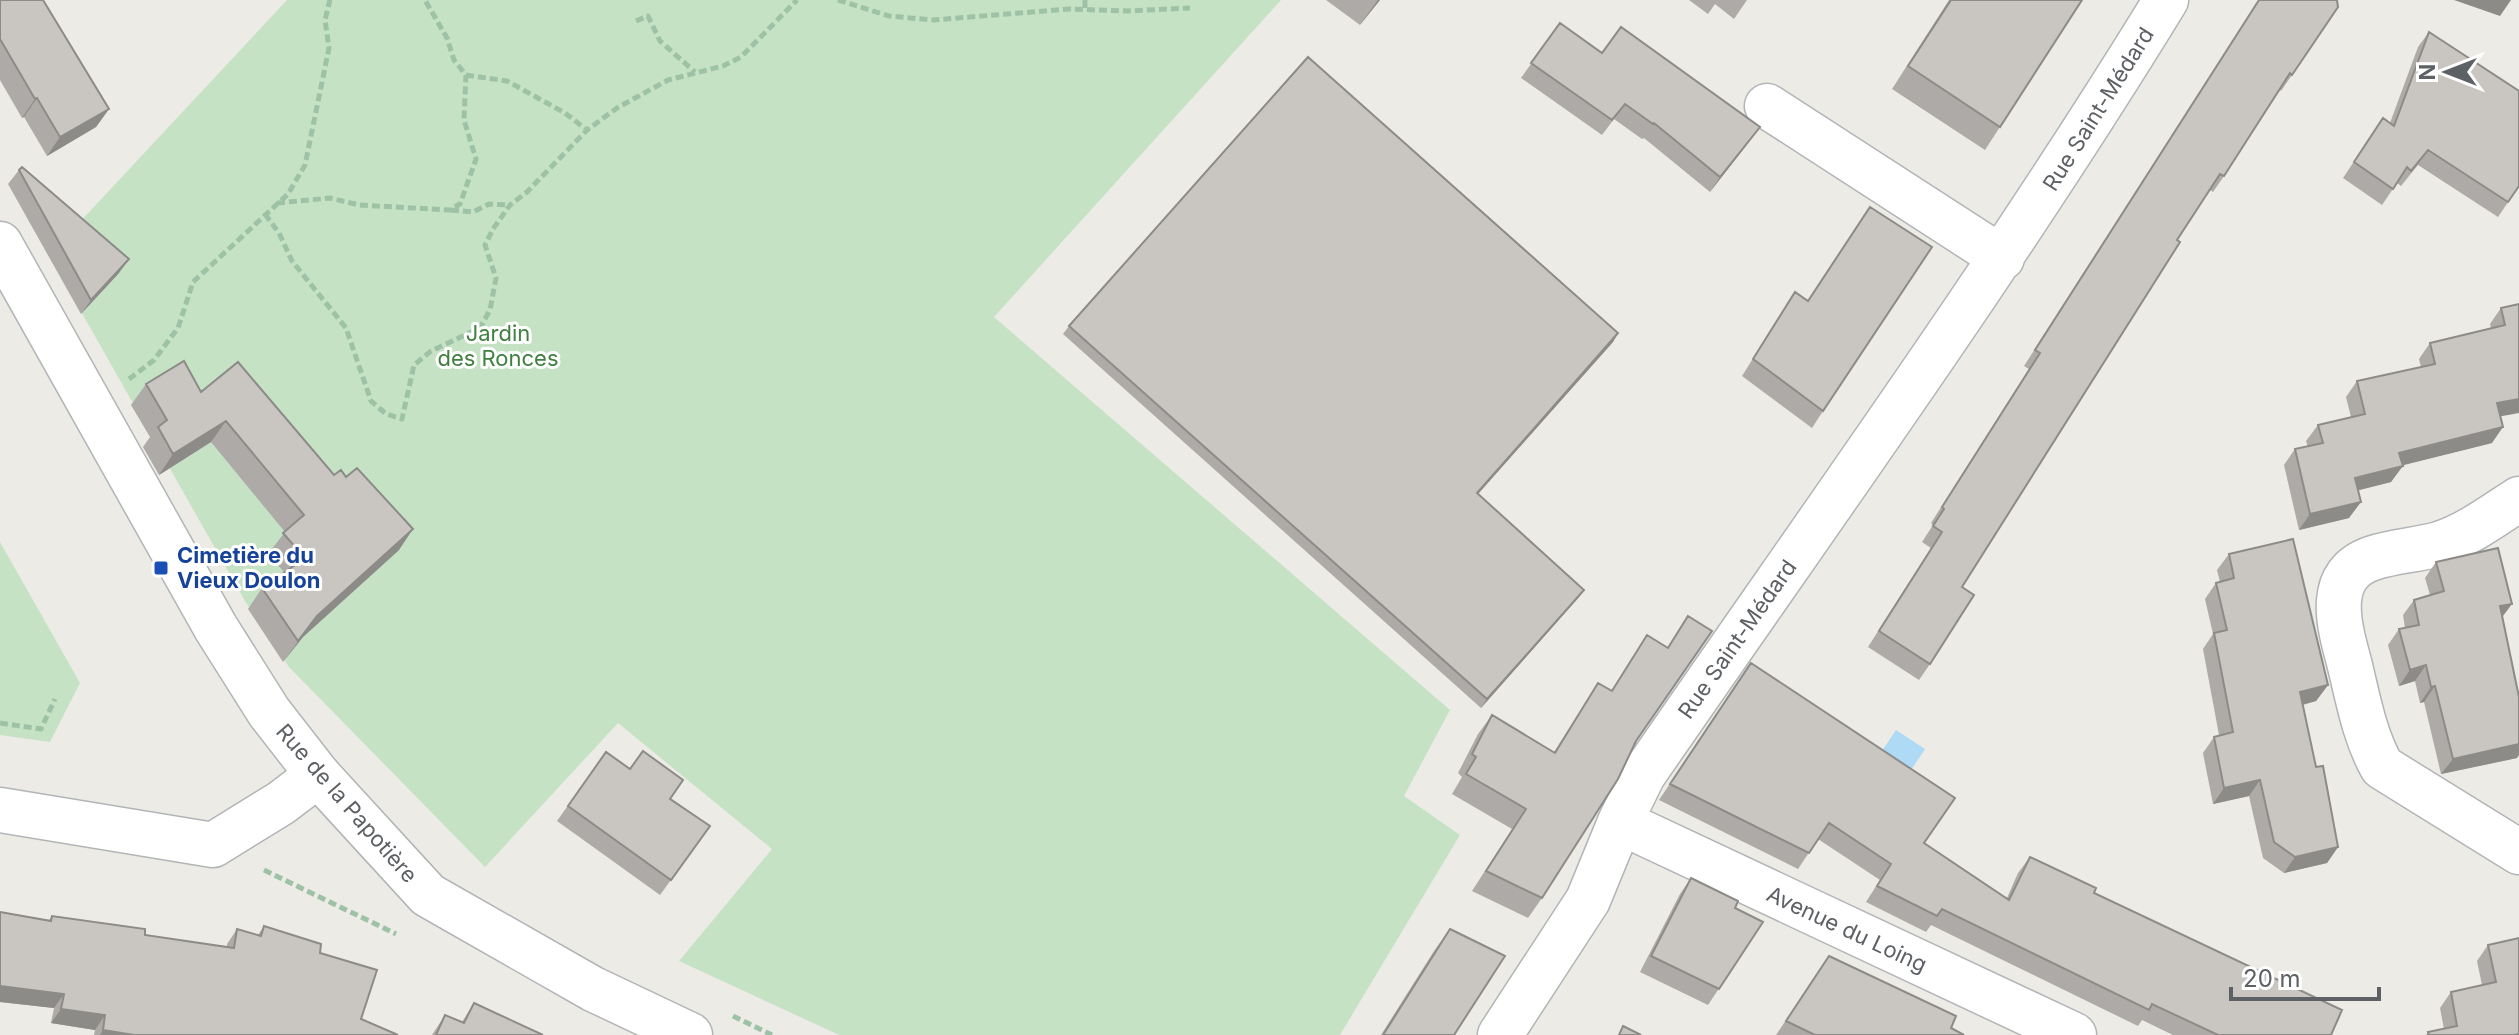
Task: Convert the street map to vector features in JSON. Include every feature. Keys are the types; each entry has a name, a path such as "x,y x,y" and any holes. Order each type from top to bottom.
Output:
{"street":[{"name":"Rue Saint-Médard","path":"1500,1035 1588,900 1643,775 2002,258 2166,0"},
{"path":"1767,106 2002,258"},
{"name":"Rue de la Papotière","path":"0,244 216,628 269,712 318,775 428,895 593,989 690,1035"},
{"path":"2519,499 2441,544 2371,559 2349,571 2340,586 2338,619 2369,744 2382,767 2519,852"},
{"path":"0,810 213,845 281,803 318,775"},
{"name":"Avenue du Loing","path":"1620,822 2074,1035"}],"path":[{"path":"90,402 121,385 154,360 178,328 193,282 288,194 305,165 329,48 325,20 330,0"},
{"path":"425,0 447,38 454,60 466,75 464,120 476,159 460,204 450,210"},
{"path":"265,214 306,281 325,299 346,328 371,401 386,414 402,419 414,365 431,351 480,328 490,310 496,278 485,245 510,205 527,192 587,130 617,108 668,80 741,57 797,0"},
{"path":"838,0 889,16 933,20 1085,9 1128,11 1190,8"},
{"path":"1085,0 1085,9"},
{"path":"636,21 648,16 660,41 696,73"},
{"path":"466,75 507,81 565,113 587,130"},
{"path":"277,203 330,198 359,205 473,212 489,204 510,205"},
{"path":"0,723 41,729 55,699"}],"green space":[{"name":"Jardin des Ronces","path":"287,0 1281,0 994,317 1450,710 1404,796 1460,835 1340,1035 839,1035 679,961 772,849 618,723 485,867 289,667 245,601 49,255"},
{"path":"0,542 80,683 50,742 0,735"}],"water":[{"path":"1896,730 1925,749 1901,785 1872,766"}],"building":[{"path":"0,0 43,0 109,109 60,137 0,39"},
{"path":"1951,0 2082,0 2000,127 1908,66"},
{"path":"2259,0 2337,0 2338,7 2177,240 2180,242 1962,587 1974,595 1930,664 1879,631 1942,532 1933,526 1944,509 1942,507 2040,353 2035,350"},
{"path":"1560,23 1602,53 1621,27 1760,127 1720,177 1654,123 1625,104 1612,120 1531,63"},
{"path":"2429,32 2519,91 2519,186 2508,202 2428,150 2411,171 2407,167 2393,189 2354,162 2383,118 2394,126"},
{"path":"1308,57 1618,333 1477,493 1584,590 1487,699 1069,326"},
{"path":"22,167 129,259 91,300 19,170"},
{"path":"1870,207 1932,247 1823,411 1753,359 1795,292 1808,301"},
{"path":"2519,304 2519,399 2497,403 2503,427 2399,453 2403,466 2355,478 2361,502 2310,514 2295,449 2323,443 2318,425 2365,414 2357,381 2435,364 2430,343 2505,325 2501,308"},
{"path":"184,361 201,392 238,362 334,475 341,470 346,477 357,468 413,529 317,616 298,641 262,588 305,558 283,533 304,515 226,421 173,454 158,427 167,420 146,384"},
{"path":"2293,539 2328,685 2300,692 2316,767 2323,766 2338,847 2295,857 2274,842 2260,780 2224,788 2214,737 2233,732 2214,633 2227,630 2216,583 2234,578 2229,554"},
{"path":"2498,548 2512,604 2500,606 2519,697 2519,744 2453,759 2435,686 2431,687 2426,665 2410,670 2399,629 2419,625 2414,600 2444,591 2436,562"},
{"path":"1688,616 1712,631 1636,741 1618,779 1542,898 1486,871 1526,809 1466,774 1476,757 1472,754 1492,715 1555,753 1598,683 1612,691 1647,635 1668,648"},
{"path":"1751,663 1955,798 1924,843 2009,900 2030,857 2096,888 2094,893 2342,1010 2331,1035 2218,1035 2152,1004 2149,1010 1942,909 1937,916 1877,886 1891,864 1829,823 1809,853 1670,784"},
{"path":"643,751 683,780 670,799 710,826 671,880 568,806 606,752 630,769"},
{"path":"1691,878 1738,901 1735,908 1763,922 1719,989 1651,956"},
{"path":"0,912 51,921 52,916 145,929 145,935 234,948 237,929 261,936 264,926 321,944 320,953 377,970 361,1019 398,1035 134,1035 103,1030 105,1015 61,1009 64,994 0,986"},
{"path":"1450,929 1505,956 1454,1035 1383,1035"},
{"path":"2519,938 2519,1034 2429,1035 2428,1032 2457,1026 2451,992 2496,982 2488,945"},
{"path":"1829,956 1956,1016 1951,1028 1964,1035 1815,1035 1786,1021"},
{"path":"474,1003 543,1035 436,1035 445,1015 464,1023"},
{"path":"1623,1026 1641,1035 1619,1035"}],"place":[{"name":"Cimetière du Vieux Doulon","path":"161,568"}]}
